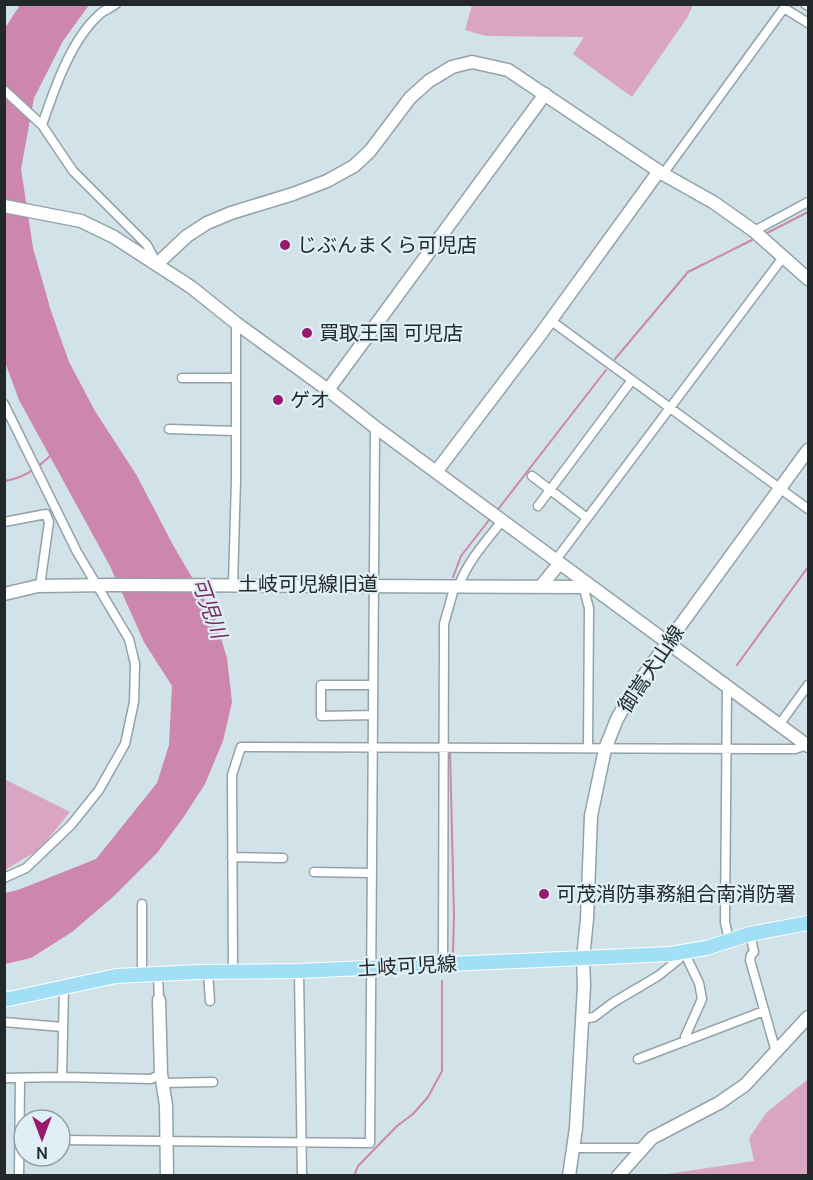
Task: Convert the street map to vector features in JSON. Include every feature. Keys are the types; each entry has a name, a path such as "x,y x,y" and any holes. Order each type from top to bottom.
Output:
{"main road":[{"name":"土岐可児線","path":"4,1000 116,976 158,973 299,971 670,954 750,934 808,923"}],"street":[{"path":"42,125 57,80 84,33 100,14 116,4"},
{"path":"436,472 783,8 808,23"},
{"path":"157,264 187,236 207,223 327,181 354,166 370,151 410,98 439,73 472,62 508,70 661,173 713,202 754,231 808,279"},
{"path":"4,90 42,125 73,171 147,245 157,264"},
{"path":"328,390 545,94"},
{"path":"754,231 808,202"},
{"path":"4,206 81,221 114,237 191,286 236,324 328,390 588,587 668,642 808,746"},
{"path":"541,586 587,518 784,256"},
{"path":"550,320 808,509"},
{"path":"228,584 236,480 236,324"},
{"path":"182,378 236,378"},
{"path":"538,506 632,380"},
{"path":"4,404 77,552 129,639 135,664 134,702 125,744 99,790 71,825 26,868 4,878"},
{"path":"72,1140 370,1143 372,585 375,427"},
{"path":"169,429 235,431"},
{"name":"御嵩犬山線","path":"569,1176 574,1148 582,1019 591,816 605,749 617,719 634,689 808,450"},
{"path":"532,476 587,518"},
{"path":"4,522 46,514 49,522 40,586"},
{"path":"443,964 444,624 463,573 502,521"},
{"name":"土岐可児線旧道","path":"4,594 40,586 96,585 588,587"},
{"path":"588,587 588,748"},
{"path":"373,685 321,685 321,716 373,715"},
{"path":"779,725 808,685"},
{"path":"727,686 725,922 729,940"},
{"path":"232,971 232,775 241,747 795,749 808,746"},
{"path":"232,857 283,858"},
{"path":"314,873 371,873"},
{"path":"142,904 142,975"},
{"path":"750,934 754,952 750,960 776,1052"},
{"path":"582,1019 594,1017 658,976 678,960 684,952 699,983 702,999 685,1036 686,1041"},
{"path":"299,971 302,1176"},
{"path":"208,972 210,1001"},
{"path":"158,973 167,1176"},
{"path":"63,1077 64,988"},
{"path":"638,1059 764,1011"},
{"path":"618,1176 641,1148 660,1132 719,1103 745,1085 808,1017"},
{"path":"4,1022 62,1027"},
{"path":"4,1078 63,1077 213,1082"},
{"path":"20,1078 21,1108"},
{"path":"574,1148 641,1148"}],"shaded area":[{"path":"472,4 693,5 687,18 632,97 573,54 584,37 486,36 465,30"},
{"path":"4,779 70,812 40,849 5,870"},
{"path":"808,1079 808,1175 661,1175 754,1161 749,1138 766,1113"}],"water":[{"name":"可児川","path":"20,5 89,5 63,41 34,98 21,169 33,248 51,311 69,362 95,411 137,476 173,545 214,615 227,658 232,702 223,741 205,784 157,853 114,896 72,932 31,958 5,964 5,893 96,859 157,783 169,745 172,686 144,642 110,566 19,400 5,362 5,28"}],"waterway":[{"path":"767,233 808,212"},
{"path":"615,359 688,272 752,240"},
{"path":"499,508 606,370"},
{"path":"4,481 30,472 51,455"},
{"path":"453,577 461,556 489,520"},
{"path":"737,665 808,567"},
{"path":"450,752 453,952"},
{"path":"354,1176 358,1166 428,1097 442,1071 442,981"}],"place":[{"name":"じぶんまくら可児店","path":"285,245"},
{"name":"買取王国 可児店","path":"307,333"},
{"name":"ゲオ","path":"278,400"},
{"name":"可茂消防事務組合南消防署","path":"544,894"}]}
